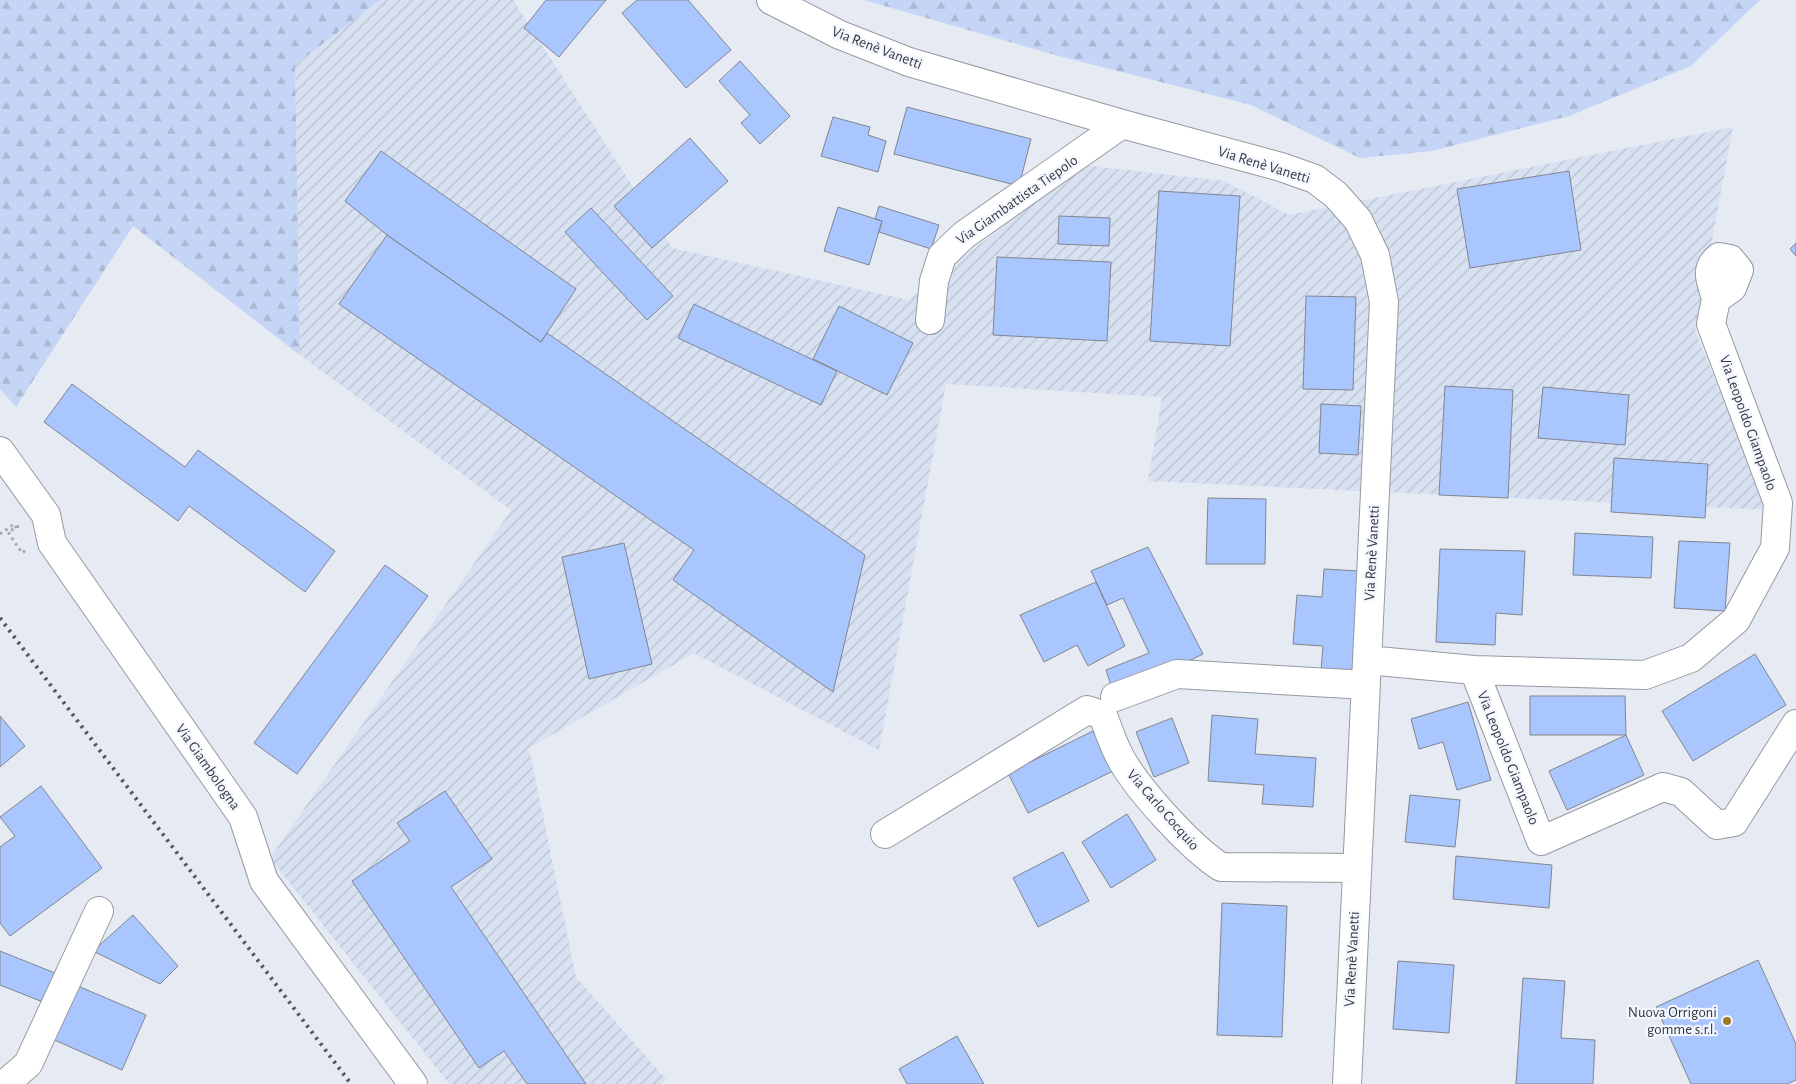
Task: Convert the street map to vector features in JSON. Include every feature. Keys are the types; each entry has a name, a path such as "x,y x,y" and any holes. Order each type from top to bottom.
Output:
{"street":[{"name":"Via Renè Vanetti","path":"771,0 840,35 909,62 1122,124 1280,167 1315,179 1336,195 1358,220 1375,255 1384,302 1347,1084"},
{"name":"Via Giambattista Tiepolo","path":"930,320 934,281 942,256 964,235 1122,124"},
{"name":"Via Leopoldo Giampaolo","path":"1366,672 1474,670 1645,675 1691,658 1736,620 1775,548 1778,503 1711,324 1716,299"},
{"name":"Via Giambologna","path":"0,451 46,515 52,543 243,816 264,881 413,1084"},
{"name":"Via Leopoldo Giampaolo","path":"1474,670 1541,841 1663,787 1681,792 1718,824 1734,822 1796,724"},
{"path":"1115,697 1176,674 1366,672"},
{"name":"Via Carlo Cocquio","path":"885,834 1088,710 1103,714 1119,756 1132,778 1202,855 1221,867 1357,868"},
{"path":"5,1084 28,1064 99,911"}],"path":[{"path":"0,534 14,524"}],"shaded area":[{"path":"380,0 513,0 672,248 908,300 1082,165 1224,181 1289,215 1733,127 1695,331 1769,510 1148,481 1162,397 946,384 879,750 694,653 529,748 576,977 666,1079 661,1084 449,1084 270,858 511,510 300,355 295,65"}],"green space":[{"path":"0,0 380,0 295,65 300,355 133,226 16,407 0,389"},
{"path":"864,0 1760,0 1691,66 1569,116 1432,151 1360,158 1251,105 1059,56"}],"building":[{"path":"546,0 606,0 559,57 524,28"},
{"path":"637,0 688,0 731,50 686,88 622,13"},
{"path":"740,61 790,116 760,144 741,123 750,115 719,81"},
{"path":"907,107 1031,139 1019,186 894,154"},
{"path":"833,117 870,127 868,135 886,141 878,172 821,156"},
{"path":"690,138 728,181 652,248 614,206"},
{"path":"381,151 576,289 541,342 387,235 345,201"},
{"path":"1569,171 1581,250 1470,268 1457,189"},
{"path":"1159,191 1240,196 1230,346 1150,341"},
{"path":"879,206 939,225 931,249 879,232 882,221 875,219"},
{"path":"838,207 882,221 869,265 824,251"},
{"path":"591,208 673,296 647,320 565,232"},
{"path":"1059,216 1110,218 1109,246 1058,244"},
{"path":"387,235 541,342 547,333 865,555 833,692 673,580 694,550 339,304"},
{"path":"1796,243 1796,256 1790,249"},
{"path":"997,257 1111,262 1107,341 993,335"},
{"path":"1306,296 1356,297 1353,390 1303,389"},
{"path":"694,304 837,371 821,405 678,338"},
{"path":"839,306 913,343 887,395 813,359"},
{"path":"72,384 185,467 198,450 335,551 305,592 189,506 178,521 44,422"},
{"path":"1445,386 1513,390 1508,498 1439,495"},
{"path":"1543,387 1629,395 1625,445 1538,438"},
{"path":"1321,404 1361,406 1358,455 1319,453"},
{"path":"1614,458 1708,464 1705,518 1611,512"},
{"path":"1208,498 1266,499 1265,564 1206,564"},
{"path":"1575,533 1653,537 1651,578 1573,575"},
{"path":"1679,541 1730,543 1725,611 1674,608"},
{"path":"624,543 652,664 589,679 562,557"},
{"path":"1148,547 1203,654 1115,697 1106,670 1149,653 1123,598 1107,605 1091,571"},
{"path":"1440,549 1525,551 1522,615 1496,613 1495,645 1436,642"},
{"path":"385,565 428,596 297,774 254,743"},
{"path":"1324,569 1359,571 1352,672 1321,670 1323,646 1293,644 1297,595 1322,597"},
{"path":"1096,582 1125,646 1088,666 1077,645 1044,662 1020,615"},
{"path":"1755,654 1786,705 1693,761 1662,711"},
{"path":"1530,696 1625,696 1626,735 1530,735"},
{"path":"1468,702 1491,780 1457,790 1443,742 1419,749 1411,719"},
{"path":"1212,715 1258,719 1255,754 1316,758 1313,807 1262,804 1264,785 1208,781"},
{"path":"0,716 25,746 0,767"},
{"path":"1172,718 1189,763 1154,777 1136,732"},
{"path":"1093,731 1113,771 1028,813 1008,773"},
{"path":"1626,735 1644,775 1567,810 1549,771"},
{"path":"41,786 102,868 10,936 0,923 0,847 15,836 0,817"},
{"path":"445,791 492,859 451,887 586,1084 527,1084 504,1051 479,1068 352,881 410,841 397,823"},
{"path":"1410,795 1460,800 1455,847 1405,842"},
{"path":"1127,814 1156,860 1111,888 1082,842"},
{"path":"1063,852 1089,901 1038,927 1013,878"},
{"path":"1456,856 1552,865 1549,908 1453,899"},
{"path":"1222,903 1287,906 1282,1037 1217,1035"},
{"path":"133,915 178,966 160,984 93,951"},
{"path":"0,951 60,975 48,1004 0,985"},
{"path":"1758,960 1796,1044 1796,1080 1787,1084 1691,1084 1656,1007"},
{"path":"1398,961 1454,965 1449,1033 1393,1029"},
{"path":"1523,978 1565,981 1561,1038 1595,1040 1593,1084 1516,1084"},
{"path":"73,984 146,1015 122,1070 50,1038"},
{"path":"957,1036 984,1084 907,1084 899,1069"}],"railway":[{"path":"0,618 351,1084"}],"place":[{"name":"Nuova Orrigoni gomme s.r.l.","path":"1727,1021"}]}
